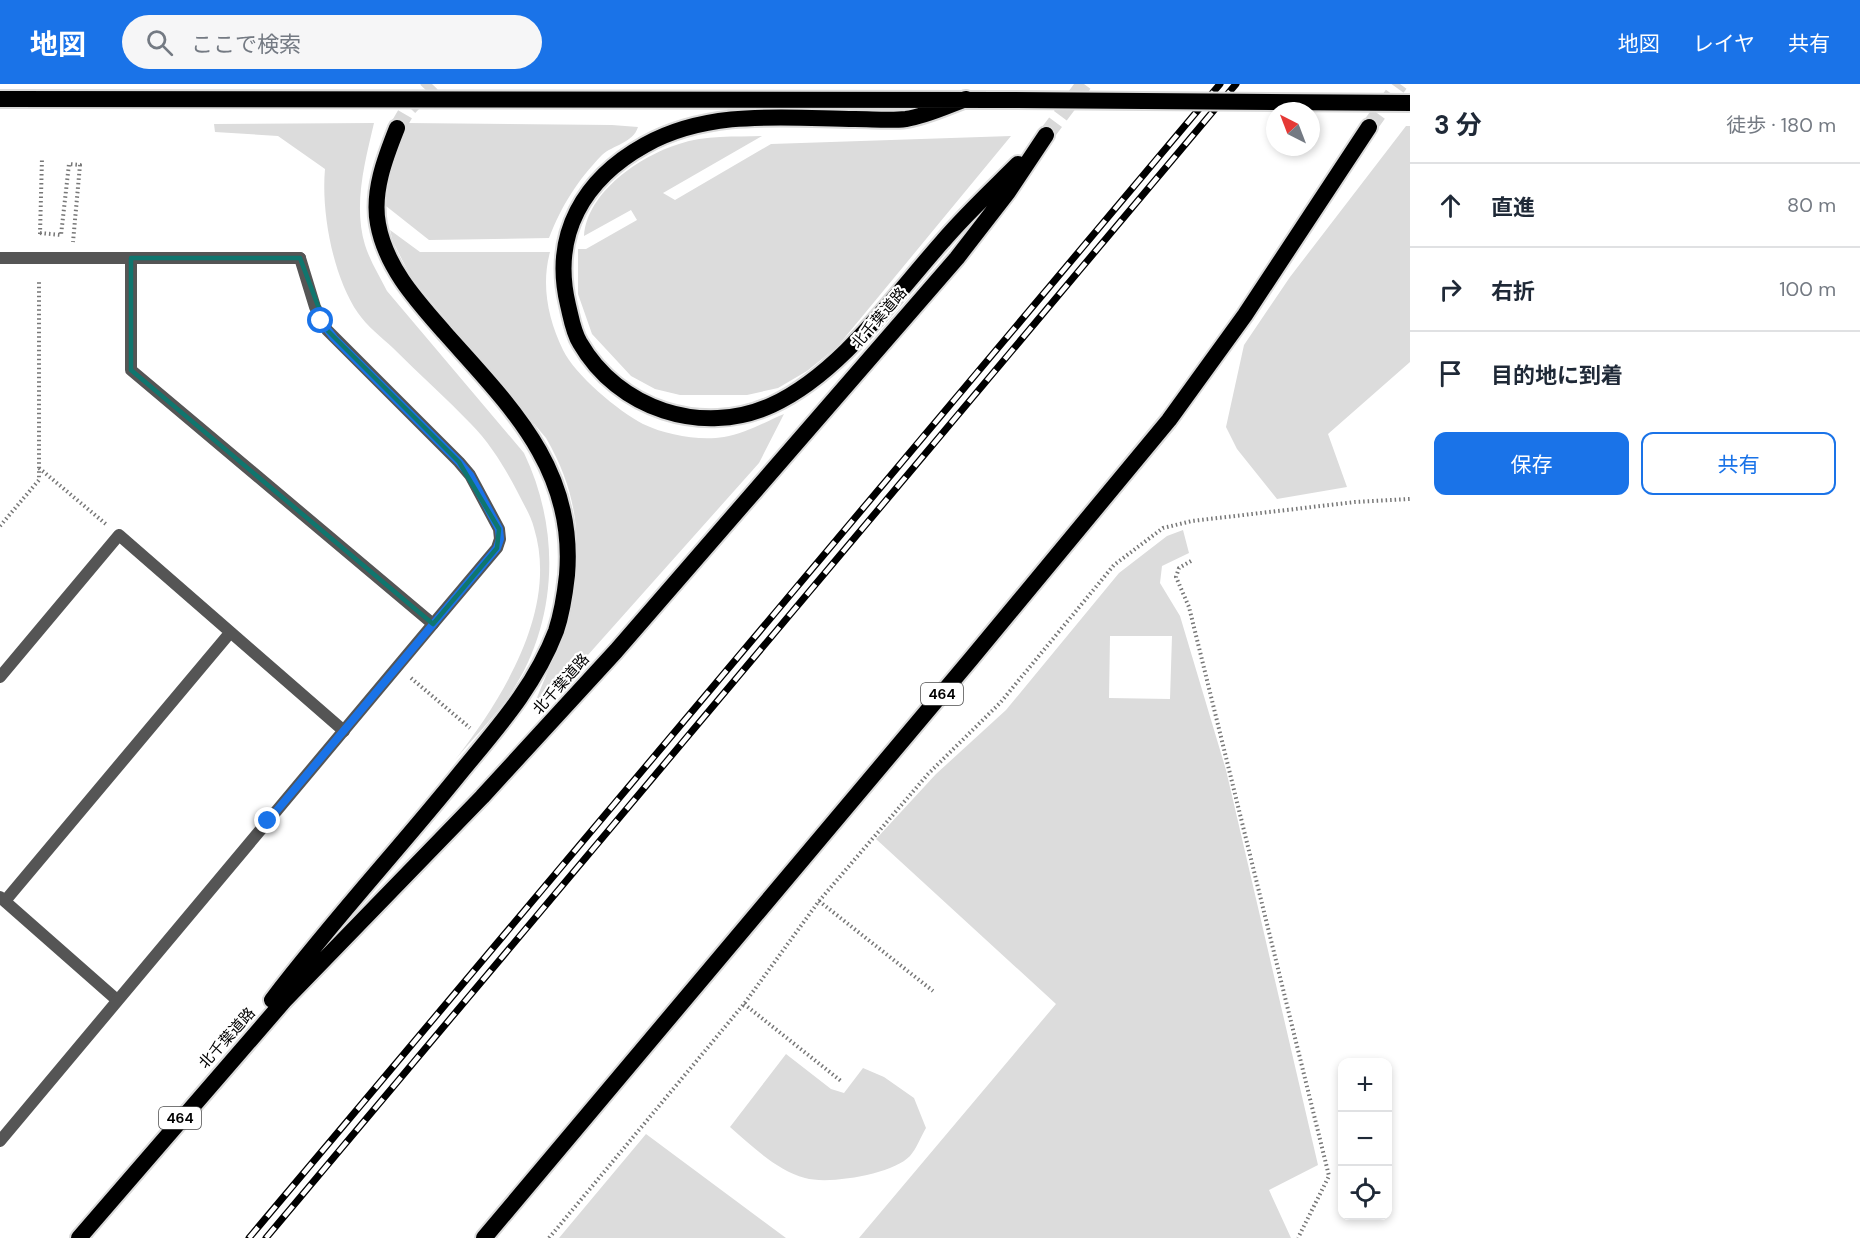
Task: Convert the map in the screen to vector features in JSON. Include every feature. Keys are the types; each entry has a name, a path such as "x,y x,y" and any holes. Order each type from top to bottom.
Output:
{"highway":[{"path":"0,99 837,102 966,99 1410,103"},
{"name":"北千葉道路","path":"79,1238 207,1087 284,1001 482,797 616,651 957,258 1008,192 1046,135 946,237 843,354 817,376 772,405 724,417 697,419 669,415 639,400 615,383 579,342 565,292 562,269 573,218 583,197 618,161 672,130 716,119 906,119 966,99"},
{"path":"207,1087 316,943 402,845 525,693 557,628 566,588 568,556 561,494 534,440 494,388 405,285 391,262 380,233 377,221 378,184 384,159 397,128"},
{"name":"464","path":"484,1238 1169,420 1245,315 1369,128"}],"street":[{"path":"0,258 300,258 315,307 327,330 470,475 499,529 500,539 497,548 0,1141"},
{"path":"131,258 131,370 433,624"},
{"path":"0,677 119,535 344,731"},
{"path":"117,1000 2,899 230,634"}],"path":[{"path":"40,241 42,158"},
{"path":"40,233 61,235 69,164 80,165 72,258"},
{"path":"0,526 39,480 39,282"},
{"path":"39,468 119,535"},
{"path":"549,1238 744,1004 819,901 928,774 1000,703 1114,565 1137,545 1163,528 1192,521 1355,502 1410,499"},
{"path":"1191,561 1179,568 1176,577 1189,607 1329,1176 1298,1238"},
{"path":"408,676 470,728"},
{"path":"819,901 933,991"},
{"path":"744,1004 841,1081"}],"highlighted area":[{"path":"131,258 300,258 327,330 459,462 499,529 497,548 433,624 131,370"}],"shaded area":[{"path":"374,123 360,199 365,245 387,291 524,453 536,483 549,544 546,606 527,665 505,702 455,760 491,710 522,652 532,621 539,590 540,559 531,519 497,456 485,439 370,327 349,298 336,263 327,224 325,169 278,136 215,132 214,124"},
{"path":"406,123 638,127 632,137 602,155 585,174 565,204 549,238 429,240 386,206 389,174"},
{"path":"1406,126 1410,126 1410,362 1328,434 1347,487 1277,499 1237,449 1226,427 1244,345 1290,277"},
{"path":"762,136 663,193 675,200 771,144 1011,136 837,347 807,371 778,388 747,395 680,395 655,389 631,376 592,334 578,294 578,249 586,249 637,220 631,210 584,236 587,220 605,191 618,178 648,157 679,144 699,139"},
{"path":"390,230 420,252 550,252 546,289 553,326 563,350 577,370 598,392 643,424 683,436 714,438 739,433 784,414 759,463 579,665 542,701 536,700 561,634 576,570 577,538 573,505 563,472 546,438 412,279 393,242"},
{"path":"1183,530 1189,553 1162,566 1160,583 1180,616 1226,770 1318,1165 1269,1190 1291,1238 859,1238 1056,1004 876,839 936,774 1006,710 1119,573 1167,536","holes":["1110,636 1172,636 1170,699 1109,698"]},
{"path":"786,1054 831,1089 844,1093 863,1068 884,1077 914,1098 926,1128 910,1156 876,1173 844,1179 816,1180 784,1169 756,1149 730,1127"},
{"path":"646,1134 786,1238 559,1238"}],"tunnel":[{"path":"397,128 408,109 432,84"},
{"path":"1046,135 1084,84"},
{"path":"1369,127 1400,84"}],"railway":[{"path":"249,1238 1220,84"},
{"path":"266,1238 1236,84"}],"route":[{"path":"268,821 497,548 500,539 499,529 470,475 436,438 334,338 321,321"}]}
